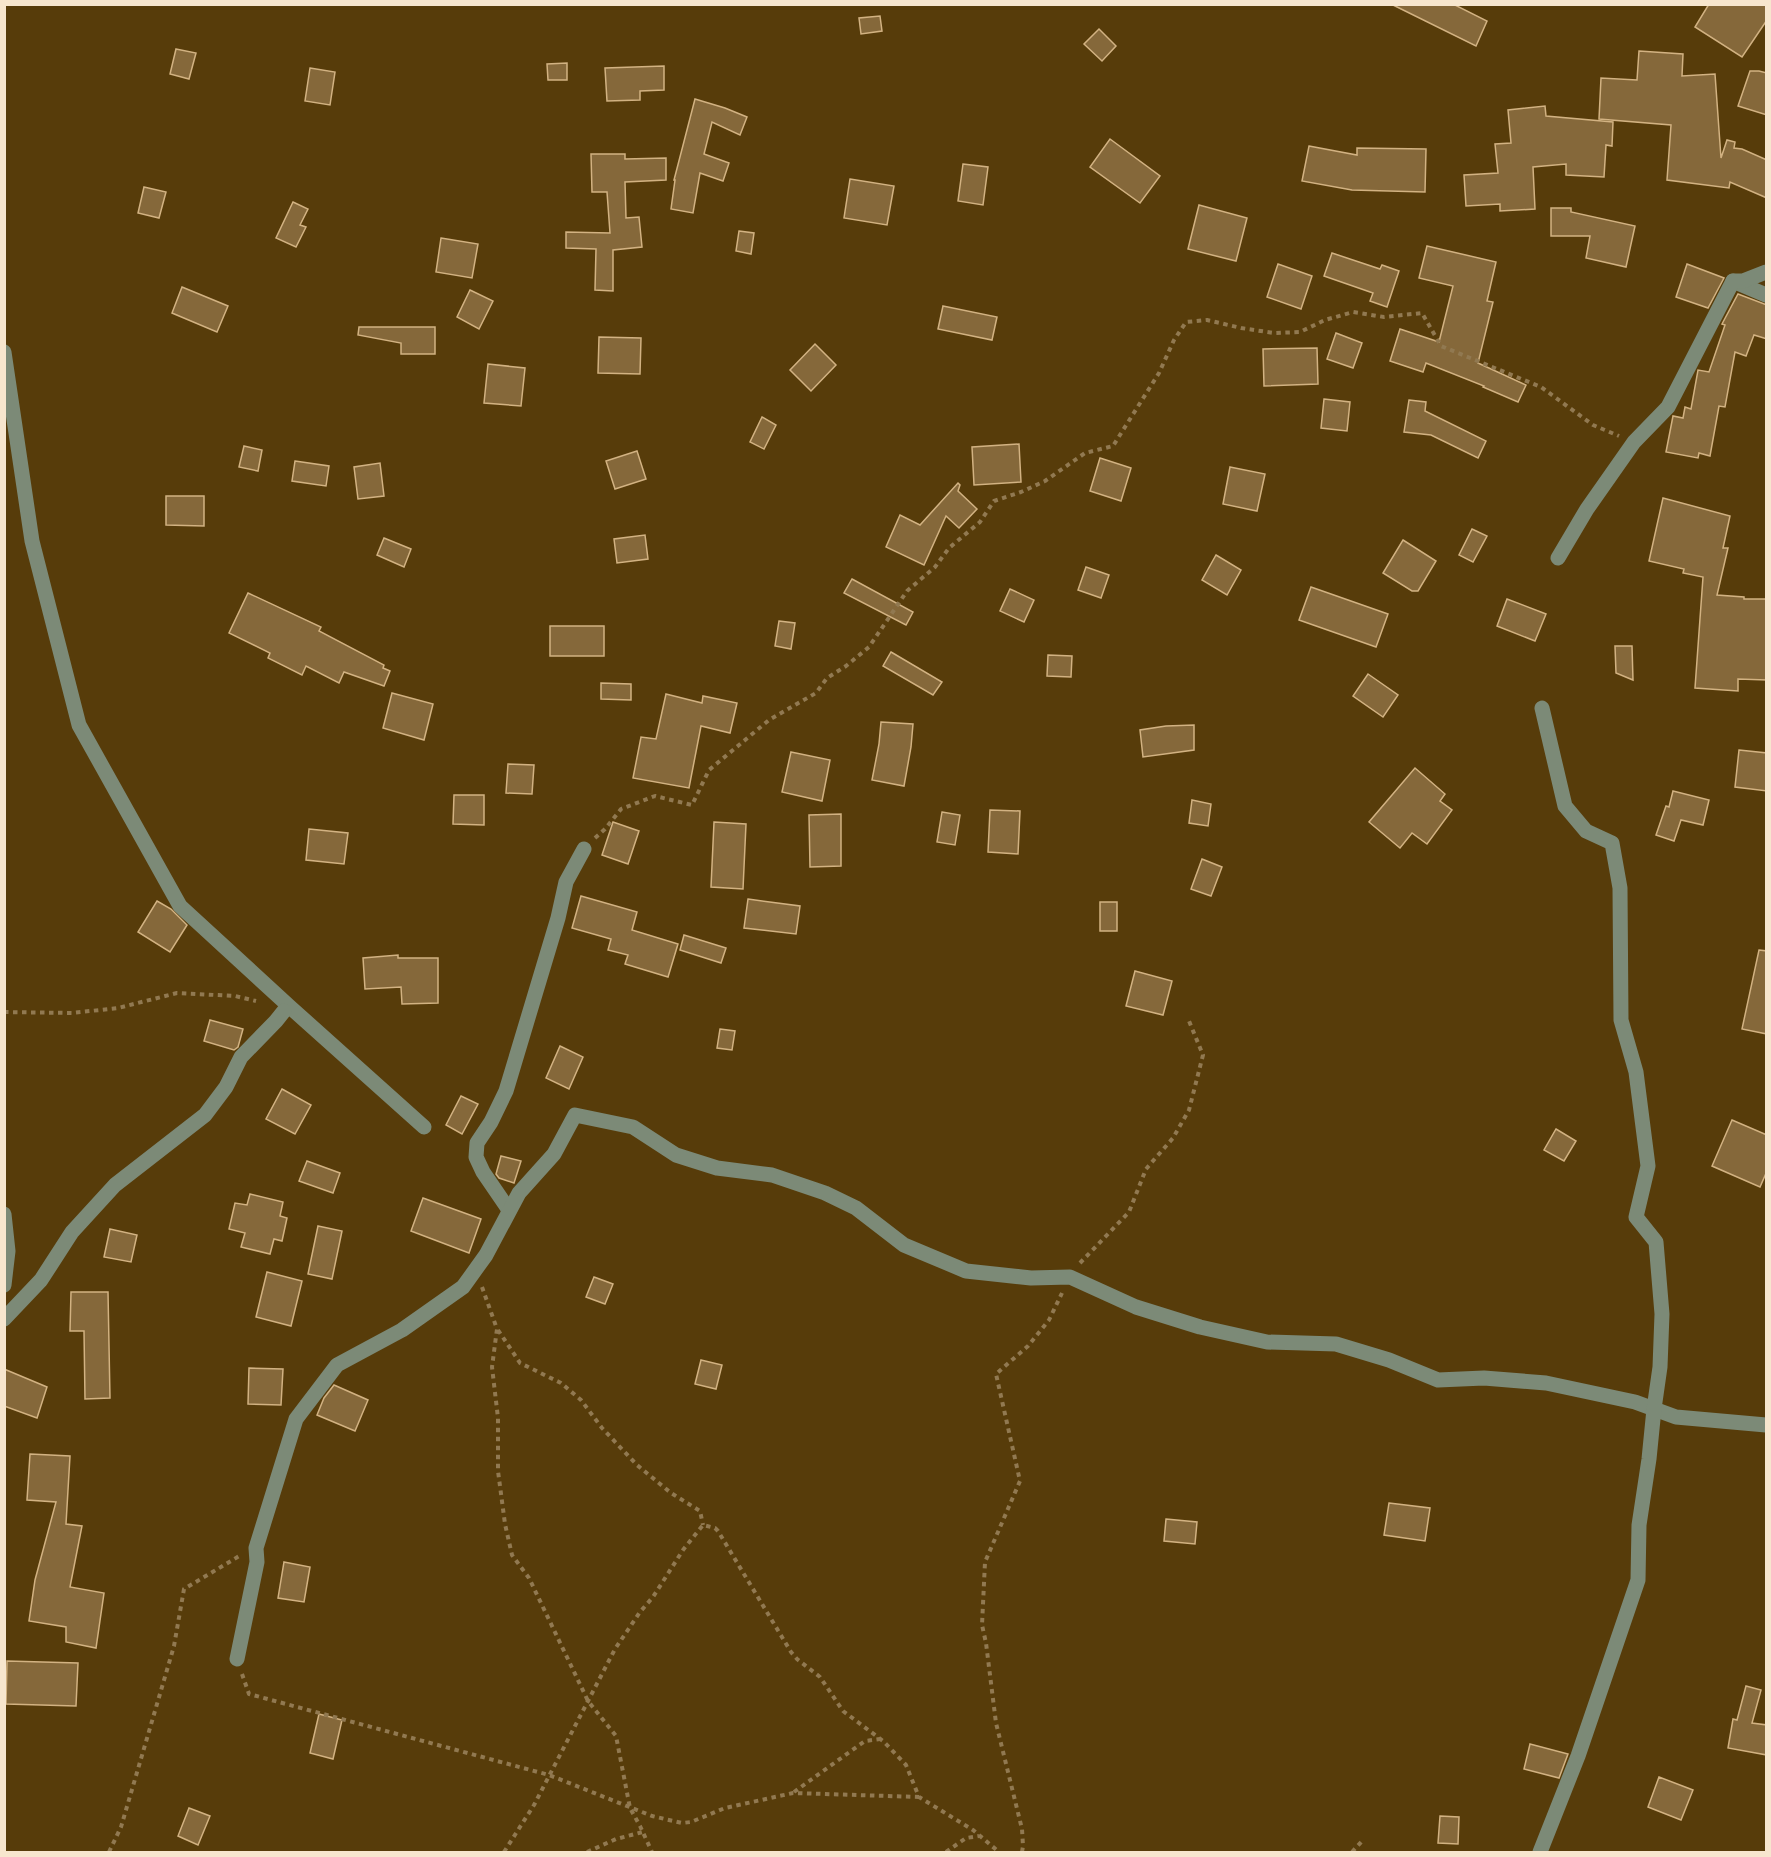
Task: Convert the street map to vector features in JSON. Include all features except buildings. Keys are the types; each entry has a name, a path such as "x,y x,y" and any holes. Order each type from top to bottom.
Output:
{"street":[{"path":"1733,281 1743,281 1767,272"},
{"path":"1733,281 1767,295"},
{"path":"1558,558 1587,509 1634,442 1668,406 1733,281"},
{"path":"4,352 32,541 79,725 180,906 287,1009 424,1127"},
{"path":"1540,1852 1578,1756 1638,1580 1639,1525 1660,1367 1662,1314 1656,1242 1636,1217 1648,1166 1636,1072 1621,1020 1620,888 1612,843 1586,831 1565,806 1542,708"},
{"path":"509,1210 483,1172 476,1157 477,1143 506,1091 558,918 566,882 584,849"},
{"path":"4,1319 41,1280 72,1232 115,1185 205,1115 226,1087 241,1057 287,1009"},
{"path":"237,1659 257,1562 256,1548 296,1419 337,1365 402,1330 463,1287 486,1255 519,1193 554,1154 575,1115 633,1127 676,1155 717,1168 772,1175 825,1193 856,1208 904,1245 966,1271 1031,1278 1070,1277 1136,1307 1200,1327 1267,1342 1335,1344 1389,1360 1438,1380 1484,1378 1546,1383 1635,1402 1677,1417 1767,1425"},
{"path":"4,1214 8,1251 4,1285"}],"path":[{"path":"584,849 605,829 621,809 655,796 692,806 709,770 770,720 816,693 826,678 846,666 868,647 907,591 935,567 949,548 980,522 994,501 1045,481 1085,453 1113,446 1159,373 1174,340 1186,322 1207,320 1274,333 1299,332 1325,320 1353,312 1384,316 1422,313 1441,346 1541,387 1593,425 1634,442"},
{"path":"4,1012 72,1013 118,1008 177,993 234,996 287,1009"},
{"path":"1022,1852 1022,1829 996,1723 982,1624 985,1562 1020,1481 996,1374 1028,1346 1049,1320 1070,1277 1083,1259 1129,1212 1146,1169 1173,1138 1189,1110 1203,1055 1189,1021"},
{"path":"475,1270 497,1329 520,1363 561,1383 581,1400 602,1428 637,1465 700,1511 703,1525"},
{"path":"497,1329 492,1367 498,1418 498,1471 512,1555 529,1578 588,1701 616,1736 630,1808 652,1852"},
{"path":"703,1525 715,1528 796,1659 820,1677 843,1711 880,1738 906,1765 920,1797"},
{"path":"504,1852 534,1805 615,1649 653,1597 683,1550 703,1525"},
{"path":"110,1852 121,1827 174,1646 184,1588 256,1548"},
{"path":"237,1659 249,1694 549,1775 652,1816 682,1823 691,1822 725,1808 793,1793 920,1797 980,1836 999,1852"},
{"path":"793,1793 865,1741 880,1738"},
{"path":"587,1852 616,1839 643,1832"},
{"path":"946,1852 966,1838 980,1836"},
{"path":"1353,1852 1363,1840"}]}
